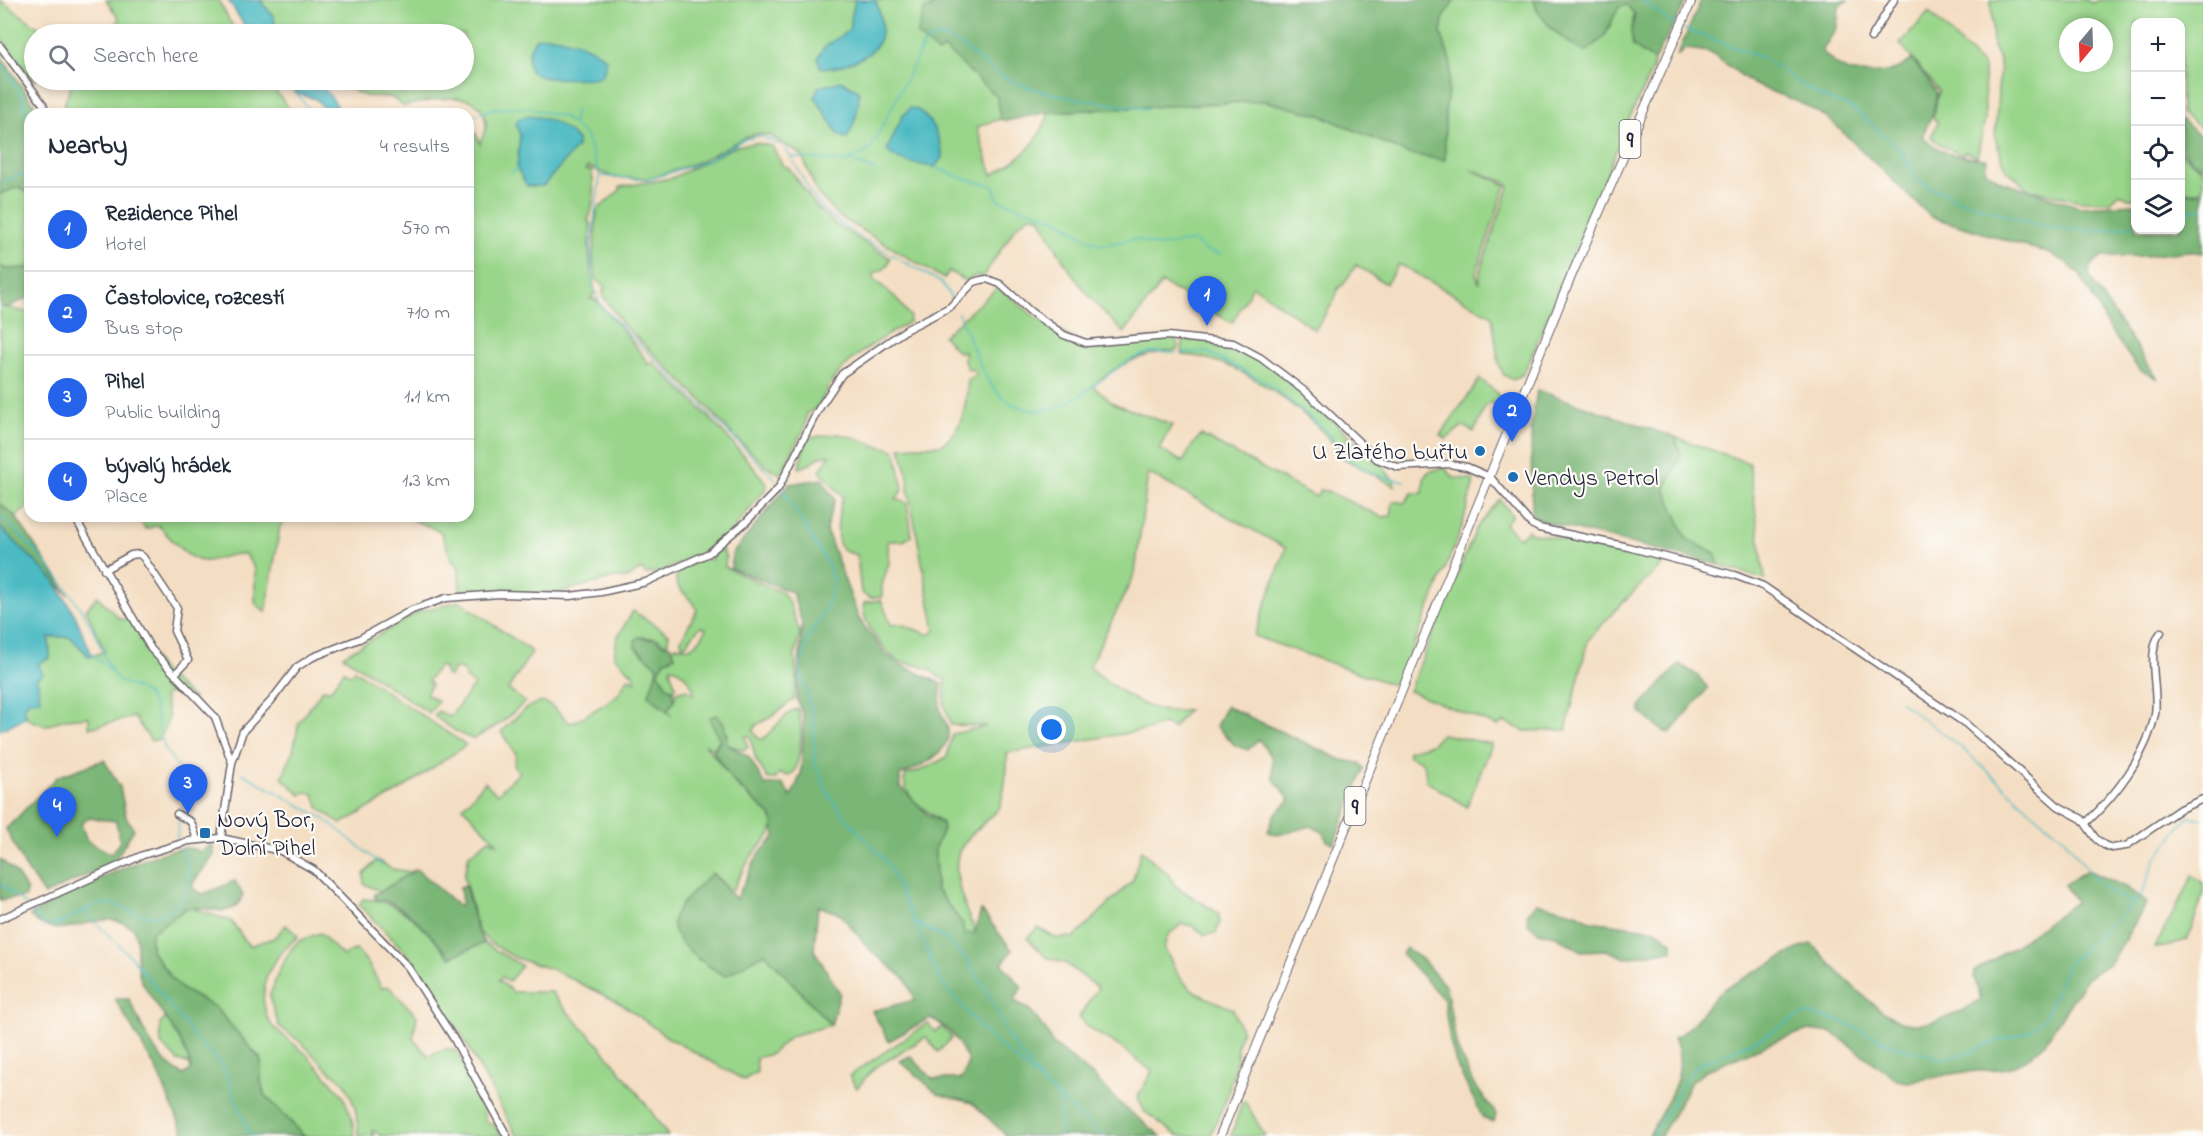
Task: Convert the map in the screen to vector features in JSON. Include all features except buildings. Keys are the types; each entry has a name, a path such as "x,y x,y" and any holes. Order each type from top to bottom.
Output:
{"main road":[{"name":"9","path":"1220,1136 1599,208 1692,0"}],"street":[{"path":"1871,38 1894,0"},
{"path":"0,46 24,78"},
{"path":"33,90 45,108"},
{"path":"221,838 232,763 248,724 271,701 297,667 314,657 359,639 412,610 446,598 467,595 570,596 601,592 646,582 709,553 746,522 778,489 818,410 842,374 907,329 950,307 974,282 987,279 1000,284 1031,312 1064,335 1086,343 1168,336 1233,343 1261,358 1307,393 1351,432 1368,452 1386,465 1398,467 1449,464 1467,467 1490,477 1531,524 1539,528 1624,546 1734,575 1783,597 1966,724 2058,806 2086,823 2096,839 2104,845 2126,846 2180,809 2203,799"},
{"path":"78,522 151,648 215,717 232,763"},
{"path":"104,570 131,555 139,554 143,557 177,608 174,631 188,660 175,674"},
{"path":"2086,823 2106,805 2140,755 2155,715 2154,653 2160,632"},
{"path":"180,816 191,822 197,839"},
{"path":"0,919 143,855 197,839 221,838 256,843 297,858 314,870 344,900 418,982 482,1086 507,1136"}],"green space":[{"path":"0,0 33,24 24,24 24,69 0,37"},
{"path":"106,0 218,0 231,24 115,24 120,20"},
{"path":"260,0 947,0 924,10 944,47 997,97 1000,119 977,127 992,175 1028,150 1040,133 1049,112 1265,101 1320,115 1409,154 1444,159 1445,114 1451,64 1441,33 1443,19 1454,0 1534,0 1552,29 1583,51 1606,34 1618,7 1627,5 1634,11 1633,22 1654,61 1529,362 1523,374 1513,380 1504,375 1499,365 1492,316 1399,264 1386,284 1356,265 1343,285 1339,287 1334,301 1315,330 1253,286 1232,323 1162,283 1124,333 1076,279 1040,217 1029,216 1016,227 982,278 978,275 965,281 949,271 944,279 838,216 817,193 802,155 769,135 757,134 744,138 701,161 652,178 615,178 588,167 586,170 592,171 593,203 588,221 591,224 590,258 595,292 590,299 595,299 640,351 647,364 652,362 726,436 767,484 766,489 730,533 707,551 661,572 646,574 641,569 627,578 614,578 557,593 460,593 459,567 453,562 440,531 418,522 474,522 474,133 480,144 486,126 483,112 476,104 466,99 440,99 403,106 391,97 365,96 352,90 474,90 474,24 275,24 274,17","holes":["1470,169 1506,182 1509,187 1480,271 1479,283 1476,273 1506,185"]},
{"path":"947,0 1454,0 1443,19 1441,33 1451,64 1445,114 1445,160 1409,154 1320,115 1265,101 1049,112 1006,121 1000,119 997,97 944,48 938,53 917,35 924,10"},
{"path":"1534,0 1687,0 1654,61 1633,46 1631,31 1635,15 1627,5 1619,7 1604,37 1586,52 1570,43 1547,24"},
{"path":"1701,0 1848,0 1839,6 1837,27 1822,51 1840,67 1867,74 1897,69 1912,59 1937,93 1933,113 1922,136 1937,148 1959,156 1987,159 1985,170 2001,181 2080,207 2131,204 2131,234 2185,234 2185,193 2195,194 2203,191 2203,253 2188,251 2146,256 2102,256 2090,266 2089,274 2095,286 2157,378 2139,370 2111,331 2080,275 2066,262 2048,253 1931,217 1829,119 1807,106 1753,84 1709,52 1686,49 1677,56"},
{"path":"1991,0 2086,0 2092,3 2100,0 2203,0 2203,129 2185,116 2185,18 2131,18 2131,198 2120,193 2110,202 2081,201 2028,189 2006,169 1995,138 2000,61 1993,47"},
{"path":"1929,12 1984,67 1985,119 1977,157 1965,151 1963,155 1944,147 1931,137 1938,122 1933,119 1939,91 1900,44"},
{"path":"0,55 37,108 24,108 24,190 18,187 0,194"},
{"path":"69,90 274,90 289,108 63,108"},
{"path":"2185,123 2203,138 2203,168 2185,153"},
{"path":"756,143 772,146 783,166 789,168 816,206 836,225 890,258 887,266 875,273 873,278 895,297 910,316 909,322 860,353 835,377 820,403 807,413 805,427 782,475 766,466 732,434 704,403 623,324 603,296 604,285 596,280 593,257 597,210 620,190 620,187 672,178 736,146"},
{"path":"2185,156 2203,171 2203,188 2197,192 2185,193"},
{"path":"18,187 24,190 24,268 5,269 0,266 0,194"},
{"path":"0,266 5,269 24,268 24,300 6,308 0,306"},
{"path":"998,287 1035,317 1084,345 1170,337 1176,340 1179,348 1177,350 1132,360 1112,371 1093,386 1115,404 1172,425 1159,449 1183,462 1201,435 1316,497 1320,490 1327,491 1382,517 1391,516 1393,501 1404,503 1412,493 1423,493 1424,478 1428,472 1444,467 1454,478 1470,479 1474,482 1461,530 1400,679 1393,685 1254,636 1286,548 1148,473 1135,573 1089,667 1123,693 1147,706 1160,710 1188,710 1173,728 1163,724 1152,729 1007,753 1000,807 970,837 958,856 960,889 975,929 975,933 969,935 963,932 960,921 936,889 935,848 943,829 942,823 914,800 904,780 906,774 921,770 947,757 952,734 987,726 951,725 944,704 946,679 939,677 928,668 899,661 893,657 874,635 863,610 864,603 881,600 891,625 900,624 930,635 935,630 908,489 908,475 900,447 941,445 949,439 960,424 968,379 975,376 976,371 968,369 964,361 964,351 958,352 943,336"},
{"path":"0,306 24,312 24,510 16,517 0,504"},
{"path":"1187,340 1222,342 1249,353 1295,386 1350,436 1338,449 1307,418 1268,387 1224,364 1182,355 1183,342"},
{"path":"1480,379 1497,393 1499,401 1495,405 1492,402 1485,407 1474,432 1463,426 1446,439 1440,435"},
{"path":"1537,390 1675,437 1681,455 1665,489 1687,539 1715,553 1719,565 1544,522 1532,515 1531,430"},
{"path":"838,434 890,448 896,452 903,489 896,499 907,503 912,536 903,541 888,541 889,563 882,585 882,597 869,598 861,592 857,555 844,551 840,546 838,524 843,497 820,471 830,455 821,456 799,468 806,438"},
{"path":"1675,437 1749,463 1765,580 1719,565 1715,553 1687,540 1665,489 1681,455"},
{"path":"1351,441 1355,441 1382,465 1394,480 1395,486 1341,457 1340,454"},
{"path":"822,479 835,499 826,529 859,619 885,654 901,665 942,684 940,710 948,730 944,747 932,759 900,775 900,786 928,815 942,823 943,829 935,848 936,889 963,924 964,934 975,933 981,910 1012,950 1002,964 1022,987 1014,1001 1028,1008 1047,1032 1052,1043 1091,1074 1123,1106 1161,1136 1007,1136 972,1103 938,1094 900,1061 910,1056 933,1079 962,1079 968,1061 961,1047 949,1031 930,1018 889,1041 872,1011 915,1000 906,980 870,950 840,914 818,906 814,950 840,993 831,1025 765,953 725,976 691,953 677,937 673,928 675,914 696,889 712,873 736,899 758,855 775,837 772,817 731,779 713,751 720,741 710,717 716,715 720,719 724,725 727,744 749,757 765,785 783,784 791,797 801,774 804,717 797,700 802,623 792,592 731,568 732,554 789,484"},
{"path":"1500,499 1512,515 1505,524 1519,538 1528,530 1531,533 1667,561 1622,603 1588,640 1566,730 1525,731 1504,722 1497,726 1409,691 1477,527"},
{"path":"0,504 16,517 68,595 0,527"},
{"path":"141,522 284,522 280,526 266,612 255,603 255,569 245,554 200,561 186,554 158,525 146,529"},
{"path":"721,548 726,557 725,567 783,593 789,602 800,633 795,655 797,681 794,699 771,717 756,725 753,731 759,739 763,739 791,711 798,709 801,731 800,750 794,772 788,776 779,773 776,779 768,779 756,760 750,736 745,736 748,747 743,750 727,744 728,733 710,722 718,732 720,740 713,749 705,744 737,786 772,817 773,829 748,862 732,891 712,873 679,910 674,928 699,961 764,952 831,1025 791,1036 771,1054 756,1058 757,1072 744,1080 667,1037 623,1005 554,970 516,958 490,943 478,931 464,876 469,855 489,839 498,844 463,807 485,782 497,794 520,772 514,767 516,754 501,732 529,707 542,703 551,706 570,723 573,722 615,697 629,678 636,682 634,675 614,656 617,638 633,611 669,634 667,646 659,639 643,637 635,647 658,667 649,695 672,716 667,709 674,701 676,692 686,689 694,695 690,682 680,672 671,667 670,671 676,686 673,690 666,685 659,672 664,661 675,656 672,648 676,646 690,648 700,640 706,628 700,627 685,645 682,645 681,640 697,610 678,586 677,576 683,568 703,558 711,560 714,553"},
{"path":"97,596 120,619 129,619 162,671 194,699 169,693 164,696 169,718 160,739 151,741 134,717 89,728 89,717 65,719 45,726 25,718 27,715 23,708 34,688 37,664 50,658 49,637 71,637 89,657 105,651 86,610"},
{"path":"460,601 532,652 508,689 525,702 501,723 474,739 458,733 434,716 438,711 450,717 474,685 465,678 465,672 457,668 453,670 451,676 447,676 443,667 439,666 428,680 431,685 426,694 438,701 429,713 343,656 420,611"},
{"path":"639,637 655,638 662,644 670,645 675,656 664,661 659,672 666,685 673,690 674,701 667,711 649,695 658,667 635,647 635,640"},
{"path":"1679,664 1697,675 1708,688 1670,733 1663,731 1640,712 1641,706"},
{"path":"354,670 466,745 399,791 341,824 319,808 314,794 305,792 301,795 282,778 293,751 299,722 323,689 330,690 344,671 351,675"},
{"path":"1226,706 1342,760 1359,763 1364,768 1334,844 1327,841 1323,832 1311,826 1278,835 1268,832 1274,815 1290,800 1273,778 1272,757 1259,740 1248,750 1235,745 1216,726"},
{"path":"1442,734 1492,744 1467,807 1426,781 1425,768 1421,761 1409,756 1408,751 1431,744"},
{"path":"104,760 120,787 126,817 134,829 113,863 44,895 24,865 6,829 57,777","holes":["88,818 116,821 120,841 112,854 87,841 81,824"]},
{"path":"212,844 214,855 193,883 193,889 203,894 235,881 243,895 238,904 233,909 225,911 184,909 151,933 151,950 183,990 215,1007 261,1060 261,1081 264,1094 304,1136 185,1136 156,1069 115,999 129,999 150,1042 163,1060 183,1075 191,1070 183,1046 141,980 134,929 120,922 107,920 69,928 56,928 43,925 30,916 83,887 132,865 174,850 189,848 200,852"},
{"path":"1141,850 1168,874 1175,886 1218,913 1220,922 1216,933 1205,935 1193,926 1182,924 1168,935 1164,948 1178,974 1190,988 1233,1009 1242,1032 1237,1044 1237,1058 1227,1097 1210,1136 1178,1136 1144,1111 1138,1097 1152,1071 1092,1030 1079,1017 1098,988 1065,963 1046,957 1027,938 1038,928 1055,938 1075,937 1133,880"},
{"path":"0,859 15,872 27,890 25,897 0,900"},
{"path":"377,860 392,869 411,872 423,888 387,894 364,884 364,874"},
{"path":"416,869 459,906 462,903 460,887 465,885 476,927 484,943 450,957 407,913 386,901 375,899 374,894"},
{"path":"2087,870 2127,888 2147,903 2111,962 2086,979 2044,1044 2028,1058 2009,1068 1957,1073 1908,1082 1897,1080 1833,1033 1809,1030 1778,1040 1706,1071 1691,1082 1661,1136 1649,1136 1678,1077 1678,1052 1674,1038 1689,1028 1724,989 1803,946 1812,944 1855,988 1892,1017 1912,1024 1933,1022 1981,999 1974,977 1975,971 2015,946 2076,902 2064,885"},
{"path":"2192,875 2203,883 2203,895 2188,939 2170,946 2154,948 2187,888"},
{"path":"363,899 390,905 412,918 450,957 484,943 522,966 509,981 502,977 499,980 513,992 552,992 617,1066 668,1136 517,1136 462,1036 427,980 410,957 359,905"},
{"path":"1536,903 1577,913 1591,921 1656,930 1672,942 1672,950 1626,958 1606,950 1581,951 1556,936 1538,932 1528,923 1527,915"},
{"path":"189,907 231,921 249,946 274,938 286,925 298,936 279,955 267,974 263,998 266,1015 272,1026 306,1054 342,1094 351,1115 355,1136 304,1136 264,1094 261,1081 261,1059 215,1007 183,990 151,950 151,933"},
{"path":"320,933 343,956 356,949 367,962 382,988 388,986 417,1016 413,1039 429,1056 447,1049 458,1053 487,1105 484,1111 485,1121 493,1124 502,1136 380,1136 372,1131 374,1136 359,1136 355,1107 345,1083 326,1068 303,1044 279,1026 271,1003 270,995 280,968 292,948 299,941"},
{"path":"1406,948 1422,959 1446,987 1457,1048 1473,1083 1496,1114 1494,1122 1483,1118 1457,1066 1450,1042 1444,1000 1402,954"},
{"path":"179,1011 190,1064 178,1061 161,1044 160,1024 170,1014"},
{"path":"928,1023 935,1032 942,1027 952,1038 938,1052 926,1037 874,1068 857,1088 849,1076"},
{"path":"1245,1101 1265,1136 1231,1136 1242,1103"}],"water":[{"path":"228,0 260,0 274,17 275,24 244,24"},
{"path":"855,0 875,0 882,25 879,41 868,54 860,59 834,67 820,67 818,58 823,48 849,30"},
{"path":"548,36 579,43 600,54 606,59 602,73 596,78 554,78 541,77 530,71 528,54 531,46 536,38"},
{"path":"842,81 858,90 859,96 853,126 848,137 844,138 838,134 815,97 818,87"},
{"path":"293,90 325,90 338,108 324,108 316,99 295,93"},
{"path":"910,108 916,109 928,120 937,135 942,158 935,167 902,161 887,150 902,117"},
{"path":"526,116 554,122 577,140 577,147 543,186 527,186 517,168 520,135 516,125 518,119"},
{"path":"0,527 53,579 75,615 92,655 90,657 70,637 49,637 50,658 38,664 43,674 37,678 40,700 29,701 23,708 27,715 25,718 0,730"}],"waterway":[{"path":"1641,0 1676,26"},
{"path":"1684,29 1763,58 1816,94 1854,109 1898,148 1919,182 1960,200 2033,224 2068,230 2107,230 2131,226"},
{"path":"792,157 846,162 870,150 925,42 934,38 954,41 1000,75 1034,89 1073,98 1149,109"},
{"path":"0,60 23,99 25,108"},
{"path":"297,94 308,108"},
{"path":"474,115 496,108 527,108 564,117 586,136 600,176 591,245 593,286 601,306 778,482"},
{"path":"574,123 575,110"},
{"path":"602,176 647,180 706,161 742,140 760,136 781,145"},
{"path":"784,147 815,199 832,217 898,258"},
{"path":"852,161 876,171"},
{"path":"935,167 961,178 994,186 997,199 1058,220 1087,239 1103,245 1136,239 1158,246 1195,241 1206,251 1220,254"},
{"path":"511,173 517,168"},
{"path":"0,184 24,173"},
{"path":"2185,211 2203,209"},
{"path":"901,260 942,283 952,299"},
{"path":"958,313 991,385 1007,401 1023,408 1040,410 1056,408 1072,401 1132,360 1151,352 1176,353"},
{"path":"1183,353 1207,352 1267,383 1327,431 1339,448"},
{"path":"1343,453 1355,464 1371,472 1405,481"},
{"path":"782,488 829,566 833,584 826,609 807,640 800,670 814,721 815,763 827,792 844,816 887,862 940,980 984,1032 1103,1136"},
{"path":"0,515 39,555 72,596 95,634 116,678 122,683 141,690 149,697 155,710 163,743 186,781 186,800 181,812"},
{"path":"92,654 113,673"},
{"path":"1900,701 1962,748 2044,823 2057,832 2093,877 2104,887 2116,896 2133,902"},
{"path":"242,773 326,820 382,865"},
{"path":"1653,1136 1688,1075 1699,1065 1767,1035 1798,1016 1807,1014 1840,1021 1898,1047 1940,1058 1959,1056 1988,1044 2028,1032 2045,1017 2068,964 2141,896 2155,860 2188,816 2203,819"},
{"path":"177,839 179,817"},
{"path":"30,909 44,925 60,923 89,908 104,904 116,905 148,916 165,913 179,902 189,878 187,861 181,848"},
{"path":"0,883 27,906"},
{"path":"84,911 133,959 198,1041 223,1067 249,1133 253,1136"},
{"path":"914,922 946,939 968,961 990,997 1008,1037 1044,1085"},
{"path":"1060,1101 1061,1136"}],"place":[{"name":"Rezidence Pihel","path":"1207,326"},
{"name":"Častolovice, rozcestí","path":"1512,442"},
{"name":"U Zlatého buřtu","path":"1480,451"},
{"name":"Vendys Petrol","path":"1513,477"},
{"name":"Pihel","path":"188,814"},
{"name":"Nový Bor, Dolní Pihel","path":"205,833"},
{"name":"bývalý hrádek","path":"57,837"}]}
